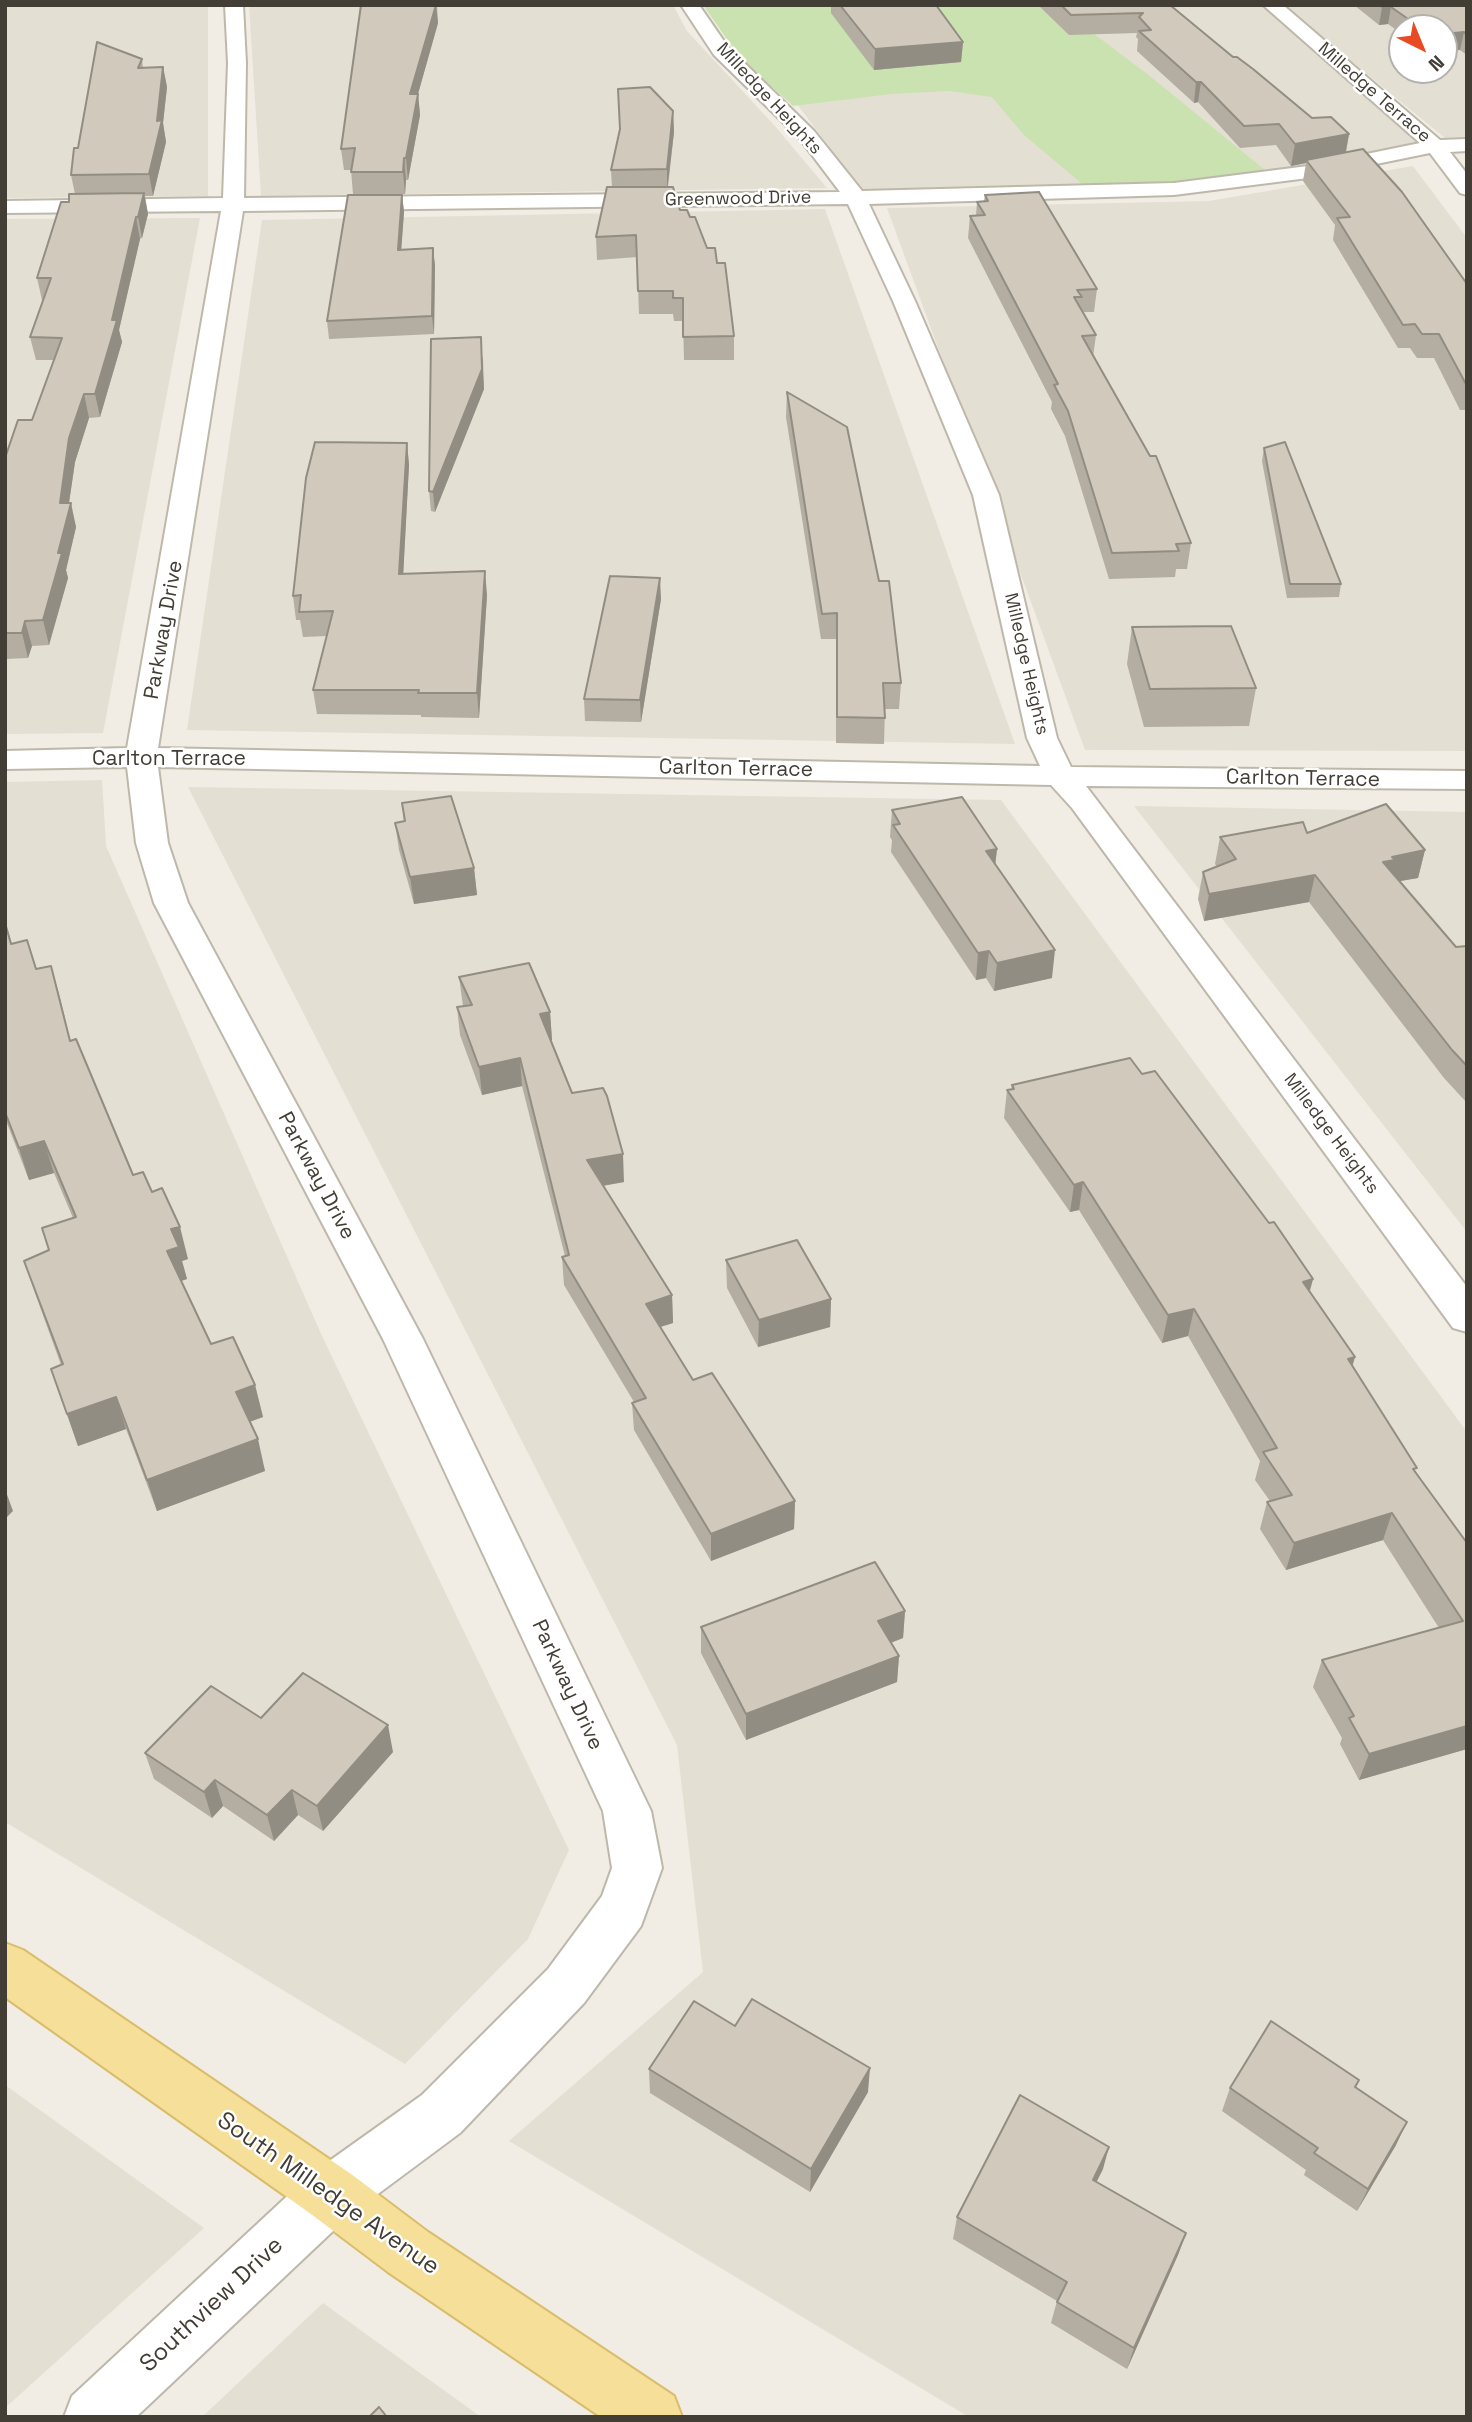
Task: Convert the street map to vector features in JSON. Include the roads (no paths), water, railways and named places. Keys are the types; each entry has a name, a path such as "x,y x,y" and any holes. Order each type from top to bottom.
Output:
{"main road":[{"name":"South Milledge Avenue","path":"5,1967 331,2194 408,2252 653,2417"}],"street":[{"name":"Parkway Drive","path":"234,5 237,63 233,205 172,586 141,757 152,843 172,903 403,1339 627,1811 637,1868 623,1909 566,1986 441,2113 331,2194"},
{"name":"Milledge Heights","path":"690,5 721,51 807,135 856,198 904,301 986,495 1042,738 1060,776 1083,801 1467,1317"},
{"name":"Milledge Terrace","path":"1272,5 1435,146 1467,189"},
{"name":"Greenwood Drive","path":"5,207 856,198 1174,189 1308,173 1435,146 1467,145"},
{"name":"Carlton Terrace","path":"5,760 141,757 1060,776 1467,780"},
{"name":"Southview Drive","path":"93,2417 331,2194"}]}
